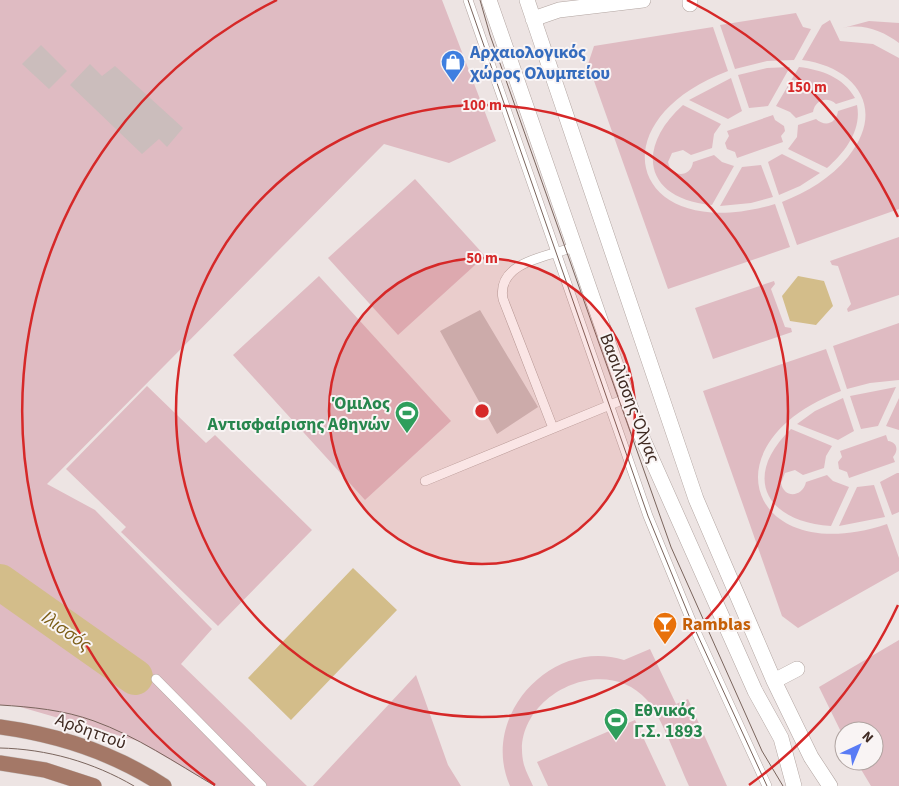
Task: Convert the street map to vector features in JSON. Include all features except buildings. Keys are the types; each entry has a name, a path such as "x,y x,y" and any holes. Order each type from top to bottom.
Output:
{"main road":[{"name":"Αρδηττού","path":"0,727 46,734 99,751 145,773 164,786"},
{"path":"0,763 44,770 94,786"}],"street":[{"name":"Βασιλίσσης Όλγας","path":"489,0 646,449 665,485 751,682 781,738 794,786"},
{"name":"Βασιλίσσης Όλγας","path":"527,0 696,499 774,681 811,757 830,786"},
{"path":"533,19 559,10 644,0"},
{"path":"774,681 797,669"}],"lane":[{"name":"Βασιλίσσης Όλγας","path":"468,0 608,405 673,579 767,786"},
{"path":"553,428 502,291 506,276 511,271 574,247"},
{"path":"425,480 627,398"},
{"path":"156,679 262,786"}],"shaded area":[{"path":"0,0 442,0 496,141 449,163 384,144 47,484 95,510 212,629 181,664 307,786 215,786 138,741 17,706 0,705"},
{"path":"796,13 803,27 811,29 794,60 767,61 735,69 720,25"},
{"path":"830,20 840,41 873,44 899,58 899,209 797,245 782,202 818,184 841,165 859,139 865,123 865,107 860,93 851,81 837,71 821,64 802,60 822,25"},
{"path":"869,21 899,23 899,43 886,35 865,27 843,28"},
{"path":"713,27 728,71 685,93 658,119 646,147 647,173 662,194 688,209 726,213 775,204 790,247 668,289 588,64 594,46"},
{"path":"790,67 768,106 749,108 738,75 767,68"},
{"path":"799,67 816,70 831,76 844,85 855,98 836,104 829,100 822,100 816,105 813,112 796,118 790,112 776,106"},
{"path":"731,78 742,111 728,119 689,100"},
{"path":"683,105 721,124 714,134 712,148 691,155 683,150 672,153 668,162 673,171 681,174 685,173 689,171 693,162 714,155 722,162 734,166 712,205 689,201 672,193 660,182 654,169 653,154 658,138 668,121"},
{"path":"857,105 857,123 851,140 827,168 788,149 797,137 798,125 816,119 823,123 830,123 835,119 838,111"},
{"path":"773,115 775,120 784,126 785,131 781,136 783,142 737,158 735,152 727,149 725,143 729,136 727,131"},
{"path":"782,154 820,173 800,186 779,195 768,162"},
{"path":"761,165 773,197 751,203 720,206 742,167"},
{"path":"415,179 485,256 398,335 328,258"},
{"path":"899,237 899,295 848,312 847,309 851,304 838,266 832,265 830,261"},
{"path":"319,276 451,421 365,500 233,355"},
{"path":"798,276 824,281 833,306 816,325 790,321 782,296"},
{"path":"774,281 775,284 771,289 785,327 791,328 792,332 713,359 695,308"},
{"path":"899,323 899,380 870,383 847,389 833,346"},
{"path":"826,349 841,391 798,414 771,440 759,468 761,494 776,516 803,530 840,534 887,524 899,558 899,571 798,628 782,616 703,391"},
{"path":"147,386 206,443 215,435 312,530 218,626 121,532 126,527 66,469"},
{"path":"896,387 878,426 861,429 850,396"},
{"path":"843,398 854,431 838,440 797,424 815,411"},
{"path":"899,398 899,430 886,426"},
{"path":"791,429 832,446 826,456 824,468 803,475 795,470 785,473 781,483 786,492 789,494 798,493 806,482 827,475 833,481 849,487 831,526 809,523 790,516 777,506 768,494 765,480 767,464 776,447"},
{"path":"886,435 888,441 896,447 893,457 895,462 849,478 847,472 839,469 838,462 842,457 840,451"},
{"path":"899,473 899,512 892,515 880,482"},
{"path":"874,485 885,517 839,526 857,487"},
{"path":"353,568 397,610 291,720 248,678"},
{"path":"899,640 899,786 871,786 862,771 884,771 884,721 836,721 819,687"},
{"path":"650,649 676,704 688,699 727,786 689,786 664,728 647,700 628,685 606,680 584,681 562,689 544,702 530,720 523,741 524,765 533,786 510,786 503,760 505,734 513,709 528,688 548,671 571,660 597,656 624,660"},
{"path":"416,675 448,765 461,786 313,786"},
{"name":"Εθνικός Γ.Σ. 1893","path":"635,720 666,786 548,786 537,762"}],"waterway":[{"name":"Ιλισσός","path":"0,582 135,677"}],"tram line":[{"path":"468,0 648,516 692,623 767,786"},
{"path":"480,0 490,35 671,547 762,751 783,786"},
{"path":"0,705 71,714 110,727 171,759 215,786"},
{"path":"0,748 35,751 69,758 102,770 134,786"}],"place":[{"name":"Αρχαιολογικός χώρος Ολυμπείου","path":"453,83"},
{"name":"Όμιλος Αντισφαίρισης Αθηνών","path":"407,434"},
{"name":"Ramblas","path":"665,645"},
{"name":"Εθνικός Γ.Σ. 1893","path":"616,741"}]}
